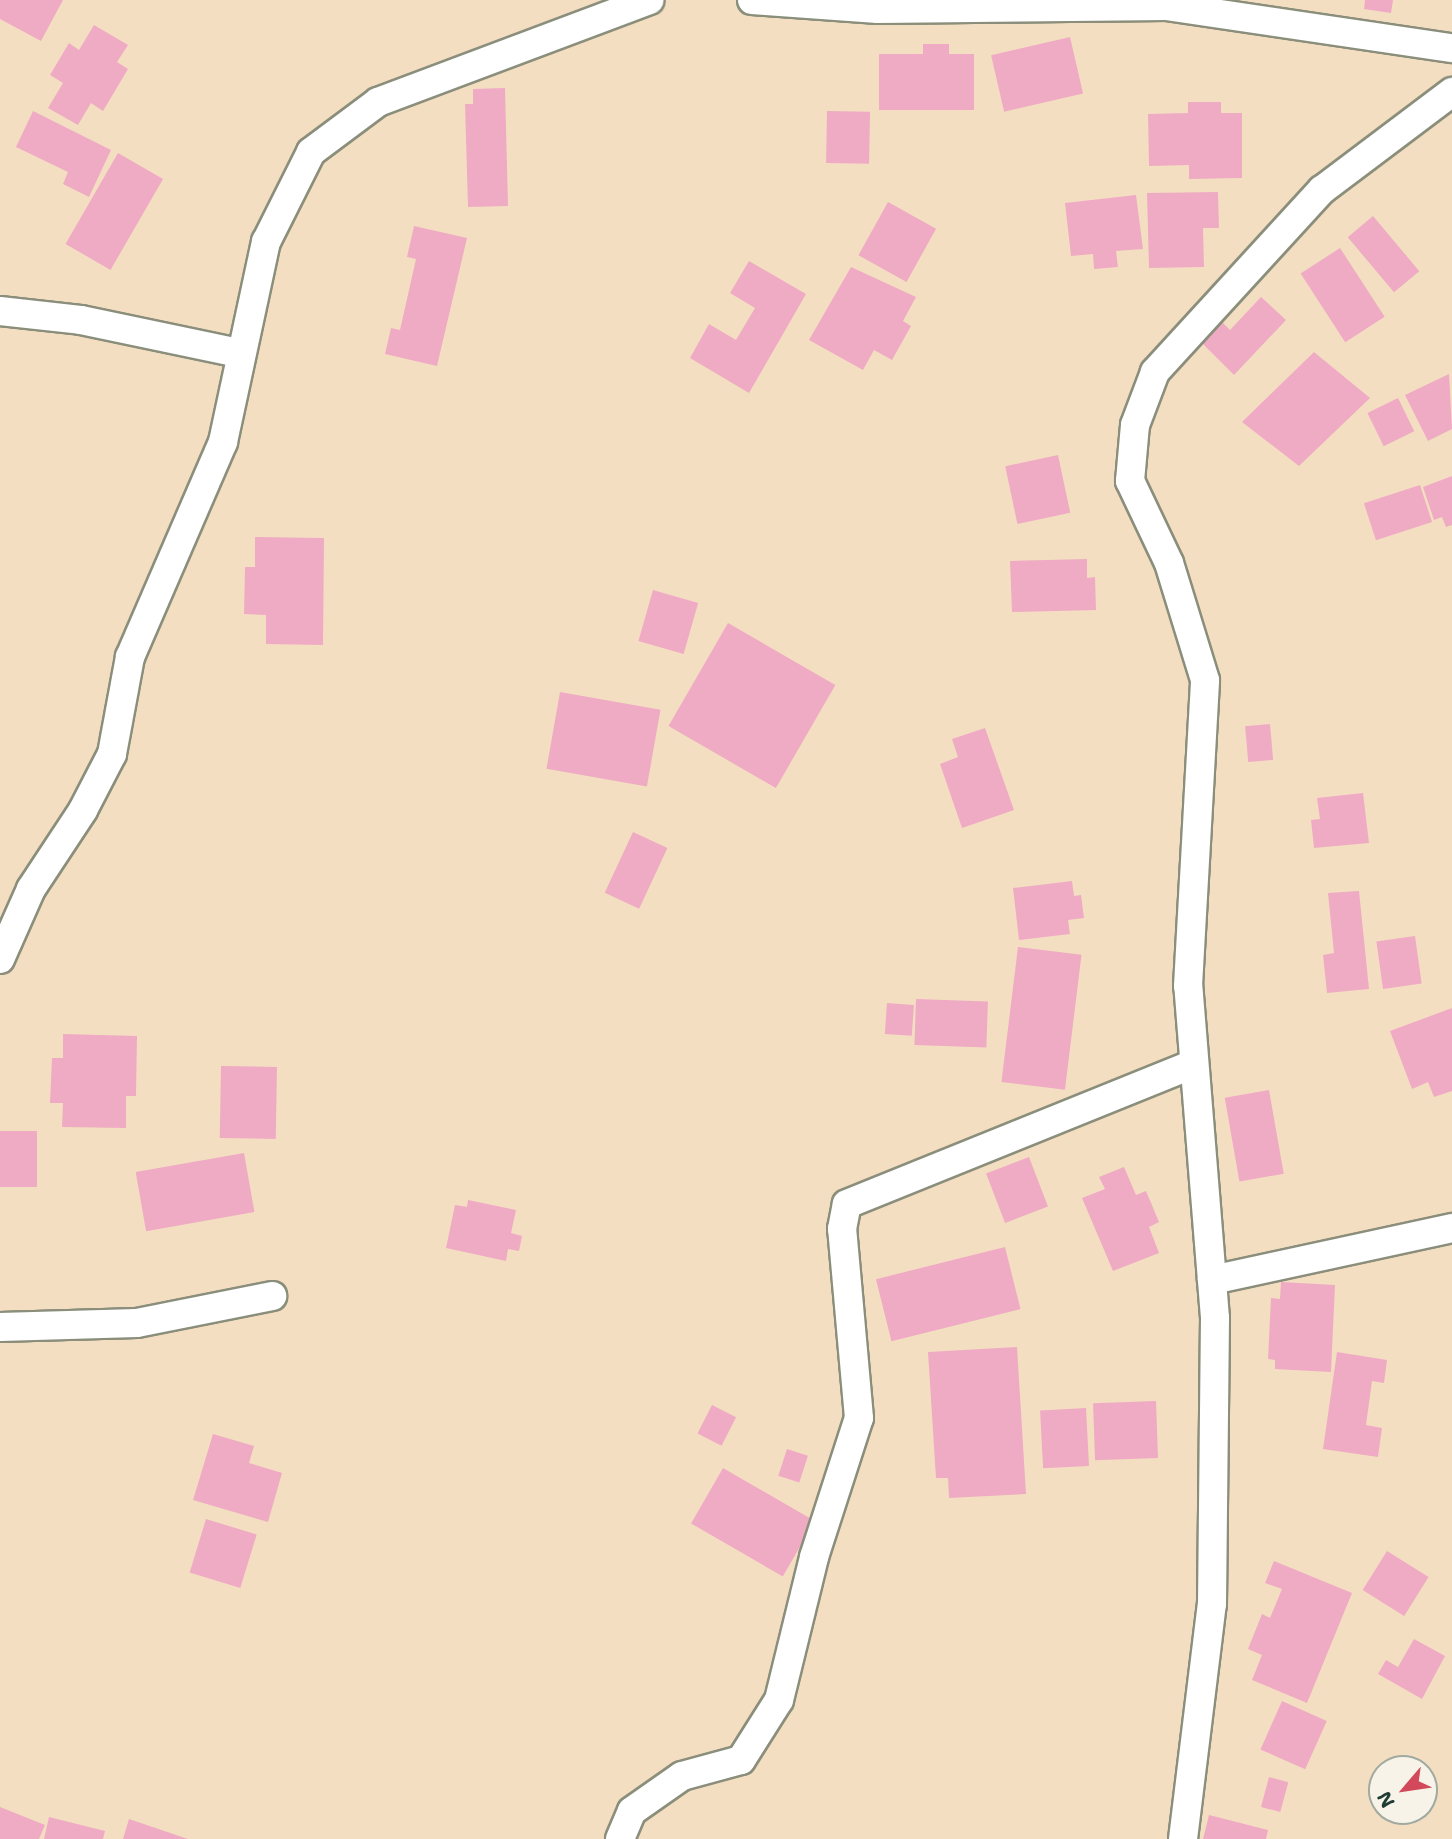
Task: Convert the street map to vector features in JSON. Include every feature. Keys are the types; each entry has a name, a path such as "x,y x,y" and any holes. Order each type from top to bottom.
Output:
{"street":[{"path":"0,959 31,889 83,810 112,754 130,657 223,442 239,353 266,242 311,152 378,102 649,0"},
{"path":"752,0 878,9 1166,6 1452,48"},
{"path":"1183,1839 1212,1604 1212,1280 1188,986 1205,680 1169,563 1130,481 1135,425 1154,372 1322,190 1452,92"},
{"path":"0,312 81,320 239,353"},
{"path":"620,1839 632,1811 682,1776 741,1760 779,1700 814,1557 859,1418 842,1229 847,1205 1193,1064"},
{"path":"1212,1280 1452,1228"},
{"path":"0,1327 137,1323 272,1296"}],"building":[{"path":"0,0 63,0 41,41 0,19"},
{"path":"1365,0 1393,0 1391,13 1364,9"},
{"path":"94,25 128,45 117,62 128,69 103,111 91,103 78,125 48,108 63,83 50,75 69,43 79,50"},
{"path":"1070,37 1083,94 1004,112 991,55"},
{"path":"923,44 949,44 949,54 974,54 974,110 879,110 879,54 923,54"},
{"path":"505,88 508,206 468,207 465,104 473,104 473,89"},
{"path":"1188,102 1221,102 1221,113 1242,113 1242,178 1189,179 1189,165 1149,166 1148,114 1188,113"},
{"path":"33,111 111,150 89,197 63,184 68,172 16,147"},
{"path":"827,111 870,112 869,164 826,163"},
{"path":"118,153 163,179 111,270 66,244"},
{"path":"1218,192 1219,228 1203,228 1204,267 1149,268 1147,193"},
{"path":"1136,195 1143,249 1116,251 1118,267 1094,269 1093,254 1071,256 1065,203"},
{"path":"888,202 936,229 907,282 858,255"},
{"path":"1373,216 1419,271 1394,292 1348,237"},
{"path":"414,226 467,238 437,366 385,354 391,328 400,330 416,259 407,257"},
{"path":"1340,248 1385,317 1345,342 1301,274"},
{"path":"749,261 806,294 749,393 690,358 709,324 736,340 755,308 730,293"},
{"path":"851,267 916,297 903,321 911,326 892,360 874,350 863,370 809,340"},
{"path":"1261,297 1286,320 1234,375 1202,343 1222,322 1230,330"},
{"path":"1314,352 1370,398 1299,466 1242,422"},
{"path":"1449,374 1452,429 1428,441 1405,395"},
{"path":"1398,398 1414,431 1384,446 1367,413"},
{"path":"1058,455 1070,513 1017,524 1005,466"},
{"path":"1452,476 1452,525 1446,527 1442,517 1434,520 1423,487"},
{"path":"1420,485 1432,522 1376,540 1364,503"},
{"path":"255,537 324,538 323,645 266,644 266,615 244,614 245,567 255,567"},
{"path":"1087,559 1087,578 1095,577 1096,610 1012,612 1010,561"},
{"path":"653,590 698,603 684,654 638,641"},
{"path":"728,623 835,685 776,788 668,726"},
{"path":"560,692 660,710 647,787 546,769"},
{"path":"1270,724 1273,760 1248,762 1245,726"},
{"path":"985,728 1014,810 962,828 940,764 958,757 952,739"},
{"path":"1363,793 1369,843 1314,848 1311,820 1320,819 1317,798"},
{"path":"633,832 667,848 639,909 605,893"},
{"path":"1072,881 1074,896 1081,895 1084,918 1068,920 1070,934 1019,940 1013,888"},
{"path":"1359,891 1369,989 1327,993 1323,955 1334,953 1328,893"},
{"path":"1415,936 1422,984 1383,989 1376,941"},
{"path":"1018,947 1082,955 1065,1090 1001,1082"},
{"path":"916,999 988,1002 986,1047 914,1045"},
{"path":"887,1003 914,1005 912,1036 885,1034"},
{"path":"1452,1008 1452,1091 1434,1097 1428,1082 1412,1089 1390,1031"},
{"path":"63,1034 137,1036 136,1096 126,1096 126,1128 62,1127 63,1103 50,1103 52,1058 63,1058"},
{"path":"221,1066 277,1067 276,1139 220,1138"},
{"path":"1269,1090 1284,1174 1239,1182 1225,1098"},
{"path":"0,1131 37,1131 37,1187 0,1187"},
{"path":"244,1153 254,1212 146,1231 136,1172"},
{"path":"1029,1157 1048,1206 1005,1223 986,1173"},
{"path":"1124,1167 1136,1195 1146,1191 1159,1222 1149,1227 1159,1253 1113,1271 1082,1198 1105,1189 1099,1177"},
{"path":"468,1200 516,1210 511,1233 522,1236 519,1251 508,1249 506,1261 446,1248 455,1205 467,1207"},
{"path":"1005,1247 1020,1309 891,1341 876,1279"},
{"path":"1281,1282 1335,1285 1331,1372 1275,1369 1275,1360 1268,1359 1271,1298 1280,1299"},
{"path":"1017,1347 1026,1494 949,1498 948,1478 936,1478 928,1352"},
{"path":"1337,1352 1387,1360 1384,1383 1372,1381 1366,1425 1382,1428 1378,1457 1323,1449"},
{"path":"1156,1401 1158,1458 1095,1460 1093,1403"},
{"path":"712,1405 736,1417 722,1446 697,1434"},
{"path":"1086,1408 1089,1466 1043,1468 1040,1410"},
{"path":"213,1434 254,1446 249,1463 282,1473 268,1522 193,1500"},
{"path":"787,1449 808,1456 799,1482 778,1476"},
{"path":"723,1468 815,1521 783,1576 691,1523"},
{"path":"206,1519 257,1534 240,1588 190,1573"},
{"path":"1387,1551 1429,1577 1404,1616 1363,1590"},
{"path":"1274,1561 1352,1593 1307,1703 1252,1680 1262,1655 1248,1649 1262,1614 1270,1618 1282,1589 1265,1583"},
{"path":"1414,1639 1445,1656 1422,1699 1378,1674 1386,1660 1398,1667"},
{"path":"1282,1701 1327,1721 1305,1769 1260,1749"},
{"path":"1269,1777 1288,1782 1280,1812 1261,1807"},
{"path":"0,1807 45,1825 39,1839 0,1839"},
{"path":"1209,1815 1268,1830 1266,1839 1203,1839"},
{"path":"49,1817 105,1831 103,1839 44,1839"},
{"path":"129,1819 188,1839 123,1839"}]}
